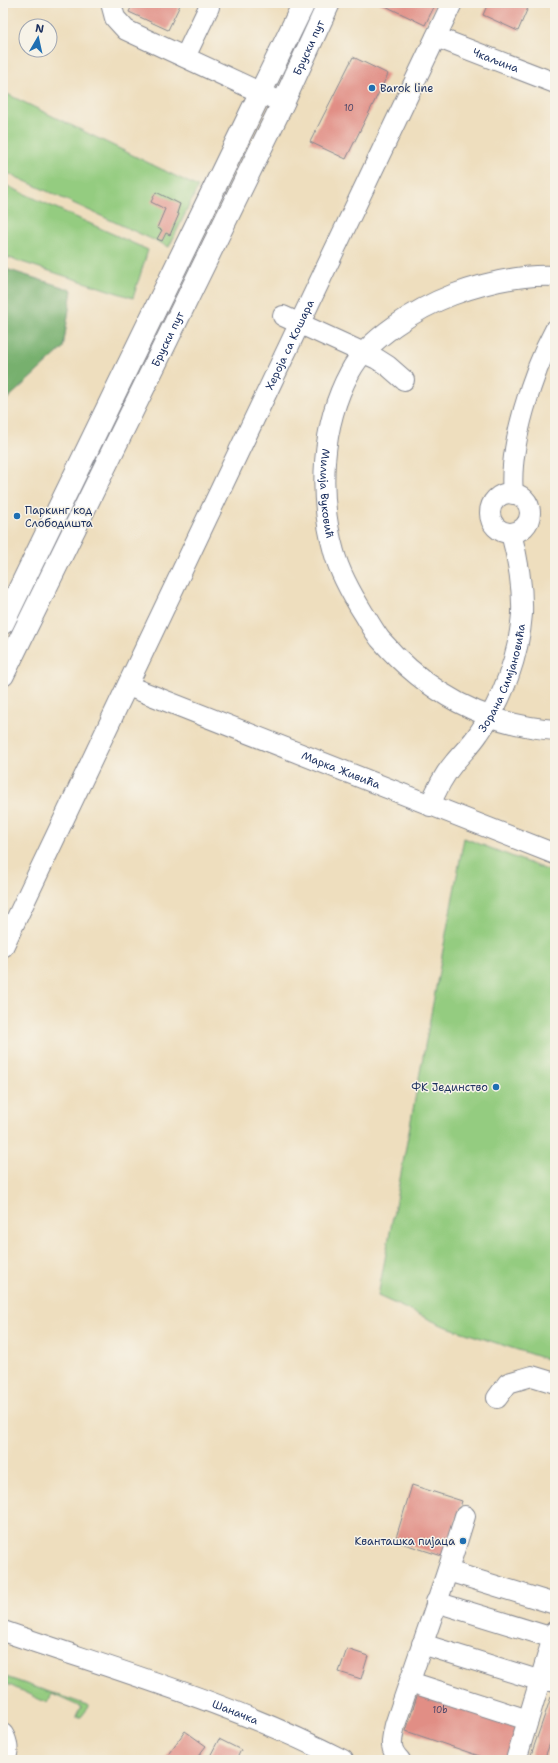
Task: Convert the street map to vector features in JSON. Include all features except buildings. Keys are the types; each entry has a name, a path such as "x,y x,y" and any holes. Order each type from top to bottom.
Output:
{"main road":[{"name":"Бруски пут","path":"3,623 304,3"},
{"name":"Бруски пут","path":"3,675 282,103 329,3"}],"street":[{"path":"111,3 116,18 126,30 282,103"},
{"name":"Хероја са Кошара","path":"3,947 128,686 292,320 452,3"},
{"path":"185,58 209,7"},
{"name":"Чкаљина","path":"436,37 555,83"},
{"name":"Милија Вуковић","path":"555,276 516,277 476,286 437,301 408,316 363,353 350,372 336,404 327,442 324,471 326,503 334,552 350,592 379,637 399,658 430,685 475,711 506,723 536,729 555,730"},
{"path":"292,320 388,366 404,380"},
{"path":"513,494 512,479 520,428 540,360 555,330"},
{"path":"506,494 513,494 524,500 530,511 527,523 523,528 511,533 505,533 494,526 491,520 491,506 495,500 506,494"},
{"name":"Зорана Симјановића","path":"430,806 438,787 452,764 479,734 489,717 511,667 522,615 518,559 511,533"},
{"name":"Марка Живића","path":"128,686 555,854"},
{"path":"497,1398 508,1383 532,1376 555,1383"},
{"path":"400,1760 393,1754 391,1746 395,1725 436,1602 448,1571 465,1516"},
{"path":"448,1571 555,1604"},
{"path":"436,1602 554,1634 548,1681 528,1720 516,1760"},
{"name":"Шаначка","path":"3,1631 257,1719 304,1739 343,1760"},
{"path":"422,1644 548,1681"},
{"path":"410,1682 528,1720"},
{"path":"3,1734 7,1741 7,1756 5,1760"}],"green space":[{"path":"3,92 198,187 169,247 3,171"},
{"path":"3,184 148,250 133,298 3,256"},
{"path":"3,268 72,290 63,348 3,403"},
{"path":"464,838 555,873 555,1362 444,1326 378,1296"},
{"path":"3,1676 87,1705 89,1707 81,1717 76,1717 81,1707 52,1694 47,1703 3,1682"}],"place":[{"name":"Barok line","path":"372,88"},
{"name":"Паркинг код Слободишта","path":"17,516"},
{"name":"ФК Јединство","path":"496,1087"},
{"name":"Кванташка пијаца","path":"463,1541"}]}
